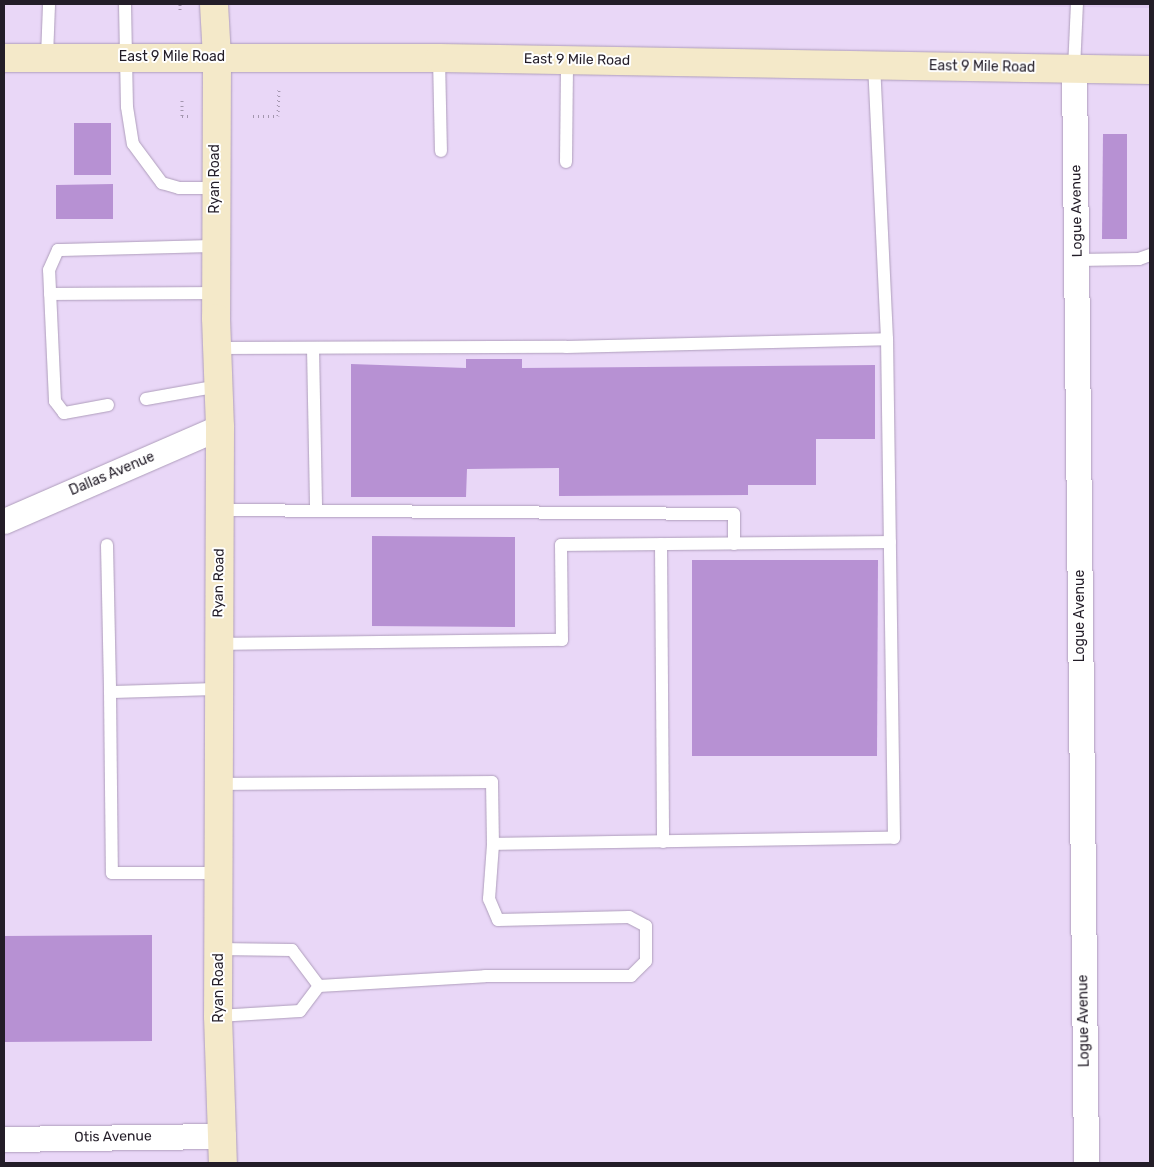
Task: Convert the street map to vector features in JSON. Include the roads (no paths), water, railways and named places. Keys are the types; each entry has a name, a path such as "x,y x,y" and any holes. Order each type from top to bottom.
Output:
{"main road":[{"name":"Ryan Road","path":"214,4 217,57 215,246 220,428 218,1016 223,1163"},
{"name":"East 9 Mile Road","path":"4,58 440,58 1150,70"}],"street":[{"name":"Logue Avenue","path":"1074,69 1078,260 1086,1163"},
{"name":"Dallas Avenue","path":"4,521 220,428"},
{"name":"Otis Avenue","path":"4,1139 223,1136"}],"lane":[{"path":"47,57 49,4"},
{"path":"125,4 127,107 133,144 162,183 179,188 215,188"},
{"path":"1074,69 1077,4"},
{"path":"440,58 441,151"},
{"path":"566,162 567,60"},
{"path":"493,844 894,838 886,339 874,65"},
{"path":"108,405 64,413 55,401 49,270 58,250 215,246"},
{"path":"1078,260 1139,259 1150,255"},
{"path":"50,294 216,293"},
{"path":"217,348 566,347 886,339"},
{"path":"313,348 316,510"},
{"path":"146,399 218,386"},
{"path":"220,510 734,514 734,544"},
{"path":"218,644 562,640 561,545 890,542"},
{"path":"661,544 663,842"},
{"path":"107,545 112,873 218,873"},
{"path":"110,692 218,689"},
{"path":"218,784 492,782 493,844 489,899 498,920 629,917 646,926 646,961 631,976 485,976 319,986 300,1011 218,1016"},
{"path":"218,948 292,950 319,986"}]}
